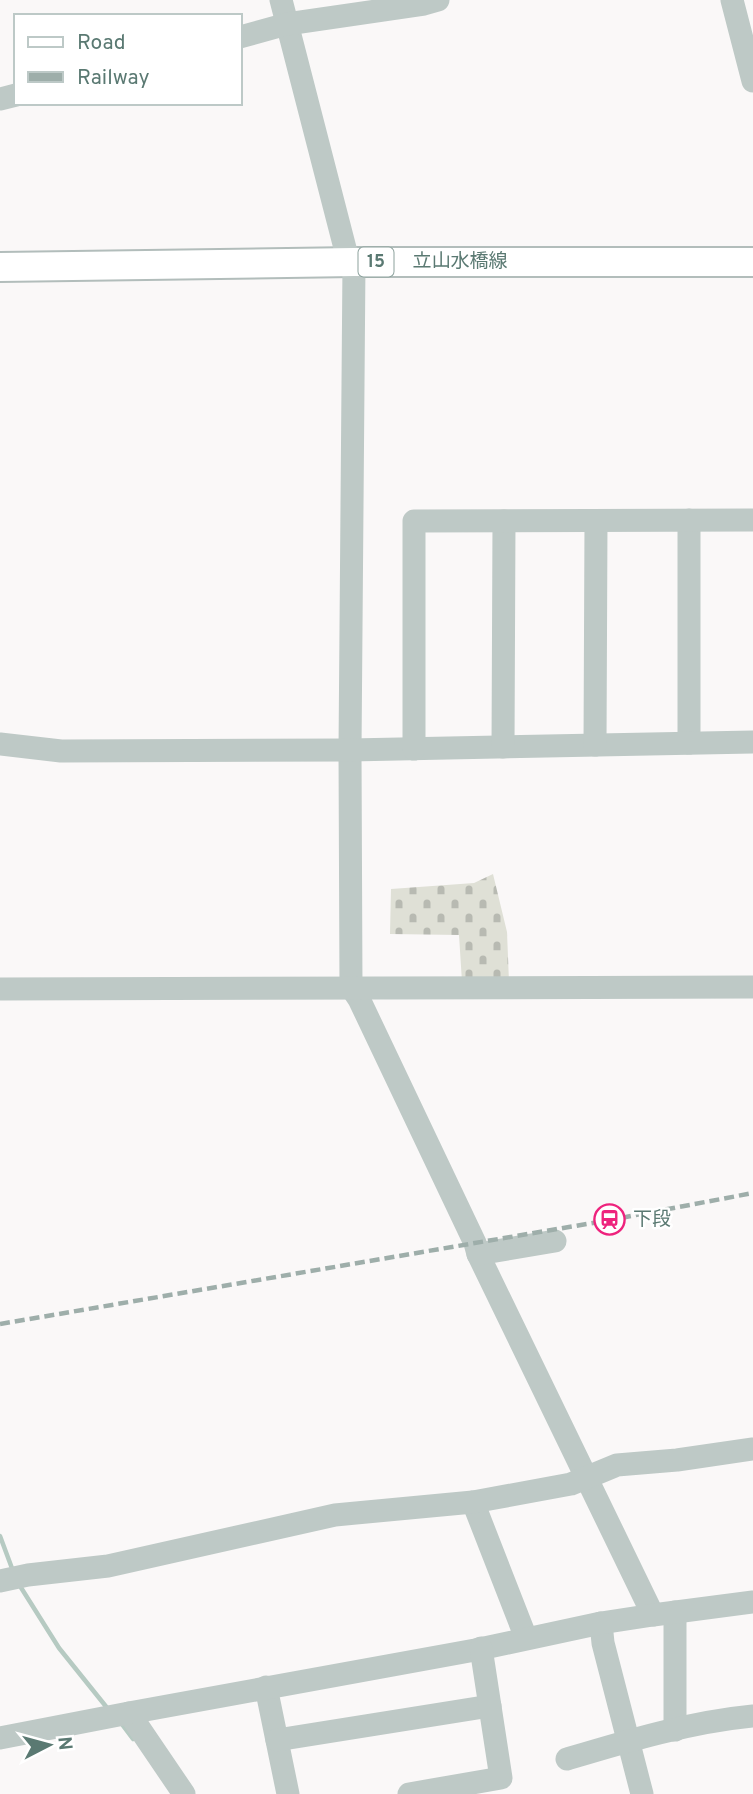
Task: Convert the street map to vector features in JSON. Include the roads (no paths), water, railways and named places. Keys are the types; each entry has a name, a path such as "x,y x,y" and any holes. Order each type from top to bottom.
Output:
{"main road":[{"name":"立山水橋線","path":"0,267 354,262 753,262"}],"street":[{"path":"281,0 346,252 354,262 349,750 351,988 359,999 458,1206 478,1254 586,1476 664,1613 675,1730"},
{"path":"242,36 287,24 438,0"},
{"path":"732,0 753,81"},
{"path":"689,520 689,743"},
{"path":"414,748 414,522 753,520"},
{"path":"503,747 504,521"},
{"path":"595,745 596,521"},
{"path":"0,744 61,751 349,750 753,741"},
{"path":"0,989 753,987"},
{"path":"478,1254 555,1241"},
{"path":"0,1581 107,1566 335,1516 473,1502 571,1483 617,1465 753,1449"},
{"path":"473,1502 526,1639"},
{"path":"0,1738 601,1623 753,1602"},
{"path":"601,1623 603,1643 642,1794"},
{"path":"409,1794 501,1778 481,1648"},
{"path":"266,1687 288,1794"},
{"path":"277,1740 490,1706"},
{"path":"129,1713 184,1794"},
{"path":"567,1759 675,1730 727,1718 753,1716"}],"waterway":[{"path":"0,1536 13,1571"},
{"path":"20,1586 59,1648 108,1709"},
{"path":"121,1723 133,1739"}],"railway":[{"path":"0,1324 753,1193"}],"place":[{"name":"下段","path":"610,1220"}]}
